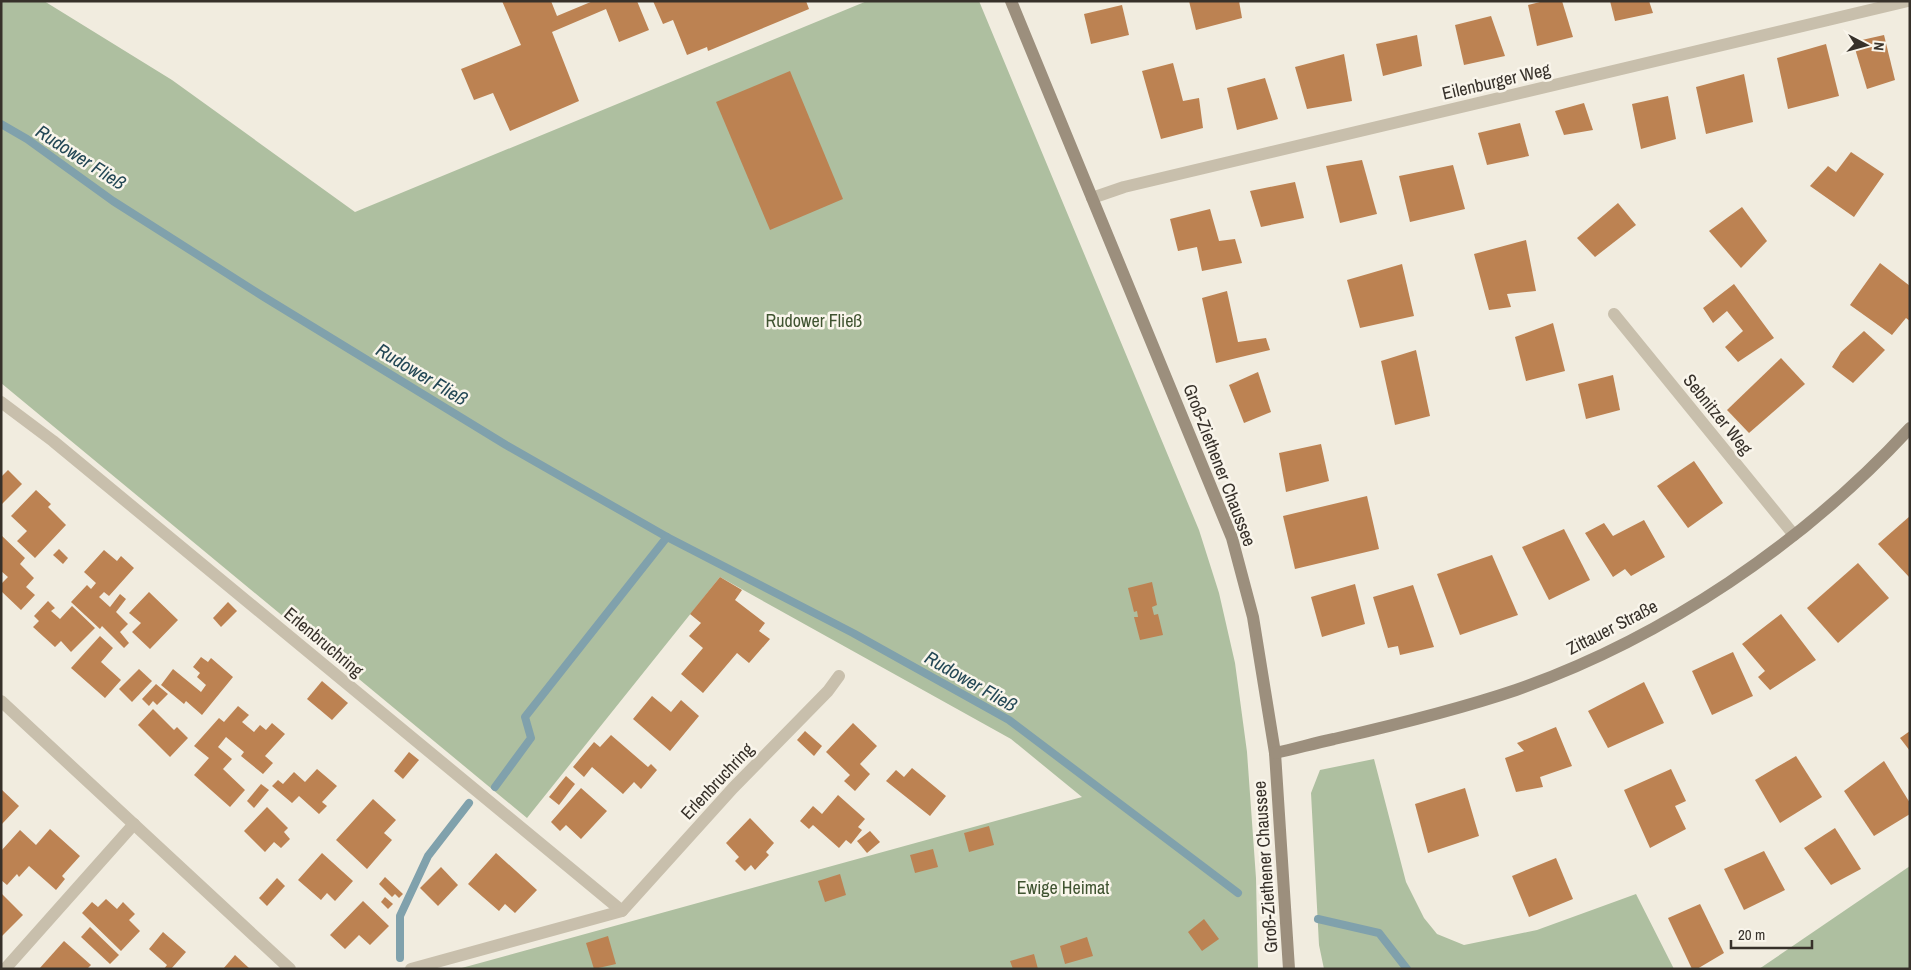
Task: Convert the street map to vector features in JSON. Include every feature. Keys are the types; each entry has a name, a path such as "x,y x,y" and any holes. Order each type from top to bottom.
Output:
{"street":[{"name":"Groß-Ziethener Chaussee","path":"1011,1 1232,538 1253,617 1275,753 1289,969"},
{"name":"Eilenburger Weg","path":"1092,198 1106,192 1134,185 1908,1"},
{"name":"Sebnitzer Weg","path":"1614,314 1794,535"},
{"name":"Erlenbruchring","path":"1,402 52,441 622,912 733,788 828,691 839,676"},
{"name":"Zittauer Straße","path":"1275,753 1447,711 1517,689 1586,662 1641,635 1726,584 1794,535 1872,469 1910,428"},
{"path":"1,701 290,969"},
{"path":"5,969 134,824"},
{"path":"411,969 622,912"}],"green space":[{"name":"Rudower Fließ","path":"1,1 44,1 172,80 355,212 867,1 979,1 1199,530 1219,593 1235,663 1247,752 1256,878 1258,969 458,969 1082,797 1011,739 720,577 527,818 1,383"},
{"path":"1374,759 1406,882 1424,918 1437,934 1464,945 1537,930 1636,894 1674,969 1324,969 1319,945 1311,793 1320,770"},
{"path":"1910,866 1910,969 1759,969"}],"building":[{"path":"502,1 551,1 557,16 593,1 637,1 649,30 619,42 606,9 552,32 579,101 510,131 493,93 474,100 461,69 521,45"},
{"path":"653,1 806,1 809,9 708,51 707,47 687,55 673,20 663,24"},
{"path":"1189,1 1239,1 1242,18 1196,30"},
{"path":"1544,1 1562,1 1573,37 1537,46 1528,5"},
{"path":"1610,1 1649,1 1653,13 1615,21"},
{"path":"1122,5 1129,35 1091,44 1084,14"},
{"path":"1491,16 1505,56 1464,65 1455,25"},
{"path":"1417,35 1422,66 1383,76 1376,44"},
{"path":"1884,35 1895,80 1867,89 1853,42"},
{"path":"1826,44 1839,96 1788,109 1777,58"},
{"path":"1344,54 1352,101 1307,109 1295,67"},
{"path":"1173,63 1183,101 1199,98 1203,128 1161,139 1142,71"},
{"path":"790,71 843,199 770,230 716,102"},
{"path":"1744,74 1753,122 1706,134 1696,87"},
{"path":"1265,78 1278,119 1237,130 1227,88"},
{"path":"1668,96 1676,139 1641,149 1632,104"},
{"path":"1584,103 1593,130 1564,135 1555,111"},
{"path":"1520,123 1529,156 1487,165 1478,133"},
{"path":"1851,152 1884,174 1854,217 1810,186 1828,166 1836,172"},
{"path":"1362,160 1377,214 1340,223 1326,166"},
{"path":"1453,165 1465,209 1410,222 1399,176"},
{"path":"1295,182 1304,218 1261,227 1250,191"},
{"path":"1618,203 1636,225 1595,257 1577,238"},
{"path":"1742,207 1767,241 1741,268 1709,231"},
{"path":"1210,209 1219,241 1235,239 1242,263 1202,271 1197,247 1178,251 1170,219"},
{"path":"1526,240 1536,291 1507,294 1511,307 1489,310 1474,254"},
{"path":"1880,263 1910,286 1910,321 1906,318 1892,335 1850,305"},
{"path":"1402,264 1414,316 1360,328 1347,280"},
{"path":"1734,284 1774,338 1738,362 1725,347 1743,331 1727,311 1713,323 1703,308"},
{"path":"1227,291 1238,342 1266,338 1270,350 1216,363 1202,298"},
{"path":"1553,323 1565,371 1526,381 1515,337"},
{"path":"1864,331 1885,350 1853,383 1832,367 1841,352"},
{"path":"1416,350 1430,416 1395,425 1381,361"},
{"path":"1781,358 1805,384 1749,433 1727,410"},
{"path":"1258,372 1271,412 1244,423 1229,385"},
{"path":"1613,375 1620,410 1586,419 1578,384"},
{"path":"1321,444 1329,481 1286,492 1279,453"},
{"path":"1694,461 1723,503 1688,528 1657,486"},
{"path":"8,470 22,484 1,505 1,477"},
{"path":"36,490 51,504 48,507 66,525 35,558 17,541 27,531 11,516"},
{"path":"1367,496 1379,549 1295,569 1283,516"},
{"path":"1910,516 1910,578 1878,544"},
{"path":"1644,520 1665,557 1631,576 1625,569 1613,577 1585,533 1604,523 1613,536"},
{"path":"1564,529 1590,580 1549,600 1522,547"},
{"path":"1,535 25,558 20,564 34,578 26,587 35,595 21,610 1,591 1,584 8,577 1,571"},
{"path":"59,549 68,558 63,564 53,555"},
{"path":"104,550 117,561 121,556 134,568 109,596 104,592 99,597 110,607 120,594 126,599 116,612 128,624 120,632 129,643 124,648 102,626 100,629 71,602 87,585 91,589 96,583 84,572"},
{"path":"1492,555 1518,615 1460,635 1437,574"},
{"path":"1858,563 1889,598 1838,643 1807,608"},
{"path":"720,577 742,590 735,600 765,623 759,631 770,639 749,663 737,653 703,693 681,674 703,648 689,636 701,623 690,614"},
{"path":"1152,582 1157,605 1152,607 1154,615 1158,614 1163,635 1140,640 1134,617 1138,617 1137,611 1134,612 1128,588"},
{"path":"1355,584 1365,624 1322,637 1311,597"},
{"path":"1413,585 1434,647 1400,655 1398,646 1388,648 1373,597"},
{"path":"149,592 178,620 150,649 132,632 141,623 129,613"},
{"path":"48,601 55,608 51,611 60,619 72,606 95,628 71,652 61,641 55,647 33,627 39,621 34,616"},
{"path":"228,602 237,611 221,627 213,618"},
{"path":"1781,614 1816,660 1770,690 1758,677 1765,671 1742,644"},
{"path":"100,636 113,648 101,662 121,680 105,698 71,668"},
{"path":"1733,652 1753,696 1712,715 1692,671"},
{"path":"201,657 208,662 211,658 233,677 202,715 186,701 184,704 161,685 173,669 201,692 206,685 197,677 200,673 193,667"},
{"path":"139,669 152,681 132,702 119,689"},
{"path":"322,681 348,703 332,720 307,699"},
{"path":"1644,682 1664,723 1608,748 1588,711"},
{"path":"156,684 168,694 157,705 153,701 149,706 142,699"},
{"path":"652,696 671,712 681,700 699,716 670,751 633,719"},
{"path":"238,706 249,715 242,722 254,732 260,725 266,730 272,723 285,734 265,756 273,763 263,774 241,756 244,752 226,737 218,747 232,759 223,769 245,790 230,807 194,775 209,758 194,746 219,718 224,722"},
{"path":"153,709 174,730 177,727 188,738 170,757 138,725"},
{"path":"853,723 877,746 860,764 870,774 855,791 844,781 850,775 826,752"},
{"path":"1556,727 1572,766 1540,777 1543,787 1516,792 1505,758 1524,751 1517,743"},
{"path":"805,731 822,746 814,756 797,740"},
{"path":"1910,731 1910,751 1900,738"},
{"path":"611,735 648,767 651,764 657,770 641,789 634,782 623,794 592,767 584,777 573,767 594,742 600,747"},
{"path":"409,752 419,760 403,779 394,771"},
{"path":"1796,756 1822,797 1780,823 1755,780"},
{"path":"1884,761 1910,803 1910,814 1874,836 1844,791"},
{"path":"912,768 946,796 930,816 886,781 896,770 904,777"},
{"path":"317,769 337,786 322,802 327,806 319,814 299,796 292,803 272,786 278,780 283,784 294,772 305,782"},
{"path":"1671,769 1686,801 1675,806 1686,829 1650,848 1624,790"},
{"path":"566,776 575,784 559,805 549,797"},
{"path":"261,784 269,790 254,808 247,801"},
{"path":"581,788 607,811 581,839 566,825 560,831 551,822"},
{"path":"1465,788 1479,836 1428,853 1415,804"},
{"path":"1,789 19,806 1,825"},
{"path":"838,795 865,819 858,827 862,830 851,844 846,840 839,848 813,825 809,829 800,821 813,806 822,814"},
{"path":"373,799 396,820 384,833 392,840 367,869 336,840"},
{"path":"267,807 288,828 284,832 290,839 281,848 274,842 265,852 244,831"},
{"path":"750,818 774,843 766,852 769,855 755,870 751,865 745,871 735,861 739,857 726,843"},
{"path":"989,826 994,845 969,852 964,833"},
{"path":"1835,828 1861,869 1831,885 1804,848"},
{"path":"50,829 80,856 62,876 65,879 56,890 29,866 19,877 17,874 7,885 1,880 1,851 20,830 36,845"},
{"path":"870,831 880,842 867,853 857,841"},
{"path":"933,849 938,867 915,873 910,855"},
{"path":"1764,851 1785,890 1744,910 1724,869"},
{"path":"322,853 353,881 335,901 327,893 321,900 298,880"},
{"path":"496,853 537,890 515,913 505,904 499,911 468,884"},
{"path":"1556,858 1573,899 1529,917 1512,876"},
{"path":"441,867 458,885 438,906 420,888"},
{"path":"840,874 846,895 825,902 818,881"},
{"path":"385,877 403,894 399,898 395,894 392,897 379,884"},
{"path":"277,878 285,886 267,906 259,898"},
{"path":"1,893 23,915 1,937"},
{"path":"385,897 393,904 388,909 381,902"},
{"path":"106,899 117,909 123,902 135,914 129,920 140,931 121,951 82,913 92,902 98,907"},
{"path":"363,901 389,926 370,945 359,935 345,949 330,935"},
{"path":"1700,904 1724,953 1697,969 1692,969 1668,918"},
{"path":"1204,919 1219,939 1202,951 1188,932"},
{"path":"90,927 119,955 110,964 81,937"},
{"path":"163,932 186,952 171,969 164,969 167,965 149,949"},
{"path":"608,936 616,964 594,969 586,943"},
{"path":"1087,937 1093,956 1065,964 1060,946"},
{"path":"64,941 91,965 87,969 39,969"},
{"path":"1034,954 1038,969 1013,969 1010,961"},
{"path":"235,955 250,969 223,969"}],"waterway":[{"name":"Rudower Fließ","path":"1,124 27,139 113,201 264,297 506,445 667,537 853,633 1009,720 1238,893"},
{"path":"495,787 531,738 525,717 667,537"},
{"path":"400,958 400,916 428,856 469,803"},
{"name":"Rudower Fließ","path":"1318,919 1379,933 1407,969"}],"park label":[{"name":"Ewige Heimat","path":"1063,887"}]}
